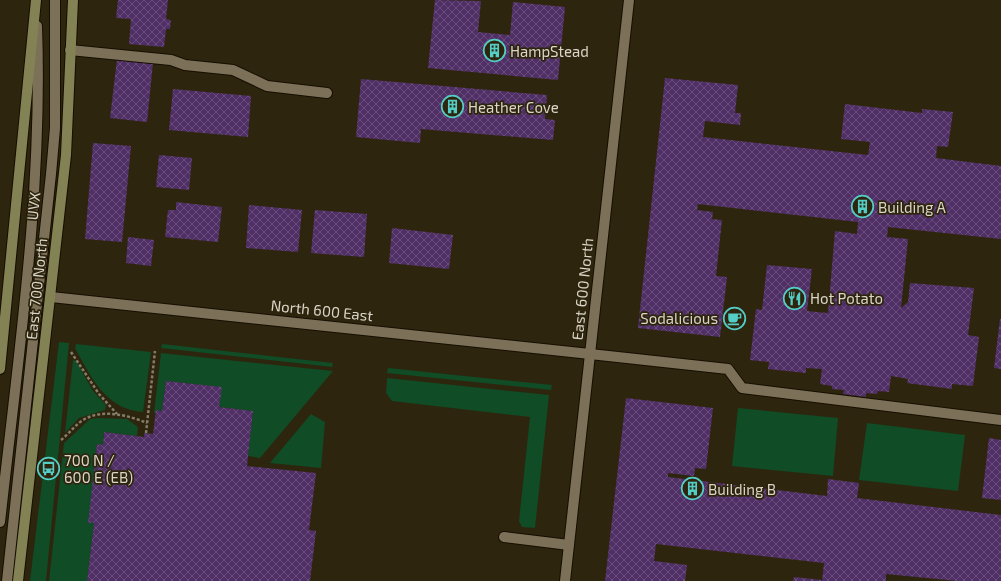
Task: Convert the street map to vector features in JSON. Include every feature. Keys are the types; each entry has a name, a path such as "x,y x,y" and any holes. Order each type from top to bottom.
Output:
{"main road":[{"name":"East 700 North","path":"0,369 4,292 36,0"},
{"name":"East 700 North","path":"18,581 66,155 73,0"}],"street":[{"name":"UVX","path":"0,522 29,257 34,196 38,98 36,0"},
{"name":"UVX","path":"6,581 55,128 55,0"},
{"name":"East 600 North","path":"565,581 629,0"},
{"path":"70,50 171,60 185,65 233,70 267,86 327,92"},
{"name":"North 600 East","path":"51,297 728,369 742,388 1001,420"},
{"path":"504,537 569,545"}],"path":[{"path":"146,433 155,351"},
{"path":"71,352 99,394 117,415"},
{"path":"61,440 88,417 117,415 131,417 147,423"}],"green space":[{"path":"59,342 69,343 46,581 30,581"},
{"path":"76,344 151,352 143,412 130,410 109,399 87,370 75,348"},
{"path":"162,344 333,363 332,367 161,348"},
{"path":"161,353 333,371 260,458 248,456 253,411 219,407 221,387 166,381 162,411 156,410 156,413 154,413"},
{"path":"73,360 76,361 93,391 106,405 105,410 79,418 65,433"},
{"path":"388,368 552,385 551,390 387,373"},
{"path":"387,378 549,395 535,528 522,527 519,521 530,417 392,401 386,393"},
{"path":"738,408 838,418 833,476 732,466"},
{"path":"311,414 325,422 321,468 270,463"},
{"path":"90,419 127,419 138,427 137,436 104,432 103,445 97,444 89,523 94,523 87,581 49,581 64,443"},
{"path":"867,423 965,435 958,491 859,480"}],"building":[{"path":"118,0 168,0 166,19 171,20 170,29 166,29 164,47 129,44 131,19 116,18"},
{"name":"HampStead","path":"435,0 481,1 478,32 510,35 513,2 565,7 558,80 428,68"},
{"path":"117,59 153,63 147,122 110,118"},
{"name":"Building A","path":"665,78 738,85 735,113 741,113 740,125 705,121 703,137 868,155 870,142 841,139 845,104 922,113 922,109 953,112 948,147 937,146 936,158 1001,166 1001,239 888,227 887,237 908,239 901,308 908,302 910,283 974,288 968,335 979,337 973,386 952,384 952,389 907,383 908,379 891,376 889,392 878,391 877,394 866,393 866,397 843,394 844,390 832,389 832,386 820,384 822,369 806,368 806,373 768,369 769,362 750,360 756,309 762,310 767,265 812,269 807,311 828,313 835,231 857,234 858,222 698,204 697,210 713,212 712,219 722,220 716,276 727,277 720,337 638,328"},
{"name":"Heather Cove","path":"361,79 547,95 545,119 555,120 553,140 421,129 420,143 356,137"},
{"path":"173,89 251,96 248,137 169,130"},
{"path":"93,143 131,146 122,242 85,239"},
{"path":"159,155 192,158 189,190 156,187"},
{"path":"176,202 222,207 218,242 165,237 168,210 176,210"},
{"path":"249,205 302,210 298,252 246,248"},
{"path":"315,210 367,214 364,257 311,253"},
{"path":"392,228 453,235 449,269 389,263"},
{"path":"128,237 154,240 151,266 126,263"},
{"path":"1001,319 1001,369 994,368"},
{"path":"166,381 222,387 219,407 253,411 247,466 316,473 309,530 316,531 310,581 87,581 94,523 88,523 97,444 103,445 104,432 144,437 144,433 153,434 156,410 162,411"},
{"name":"Building B","path":"626,398 713,408 706,469 695,468 694,476 668,473 668,477 827,496 828,479 859,483 857,498 1001,515 1001,581 958,581 886,574 886,581 822,581 824,563 656,544 654,561 687,565 685,581 605,581"},
{"path":"989,438 1001,440 1001,500 982,498"},
{"path":"794,577 822,580 793,581"}],"place":[{"name":"HampStead","path":"495,51"},
{"name":"Heather Cove","path":"452,107"},
{"name":"Building A","path":"862,207"},
{"name":"Hot Potato","path":"795,298"},
{"name":"Sodalicious","path":"734,318"},
{"name":"700 N / 600 E (EB)","path":"49,469"},
{"name":"Building B","path":"693,489"}]}
